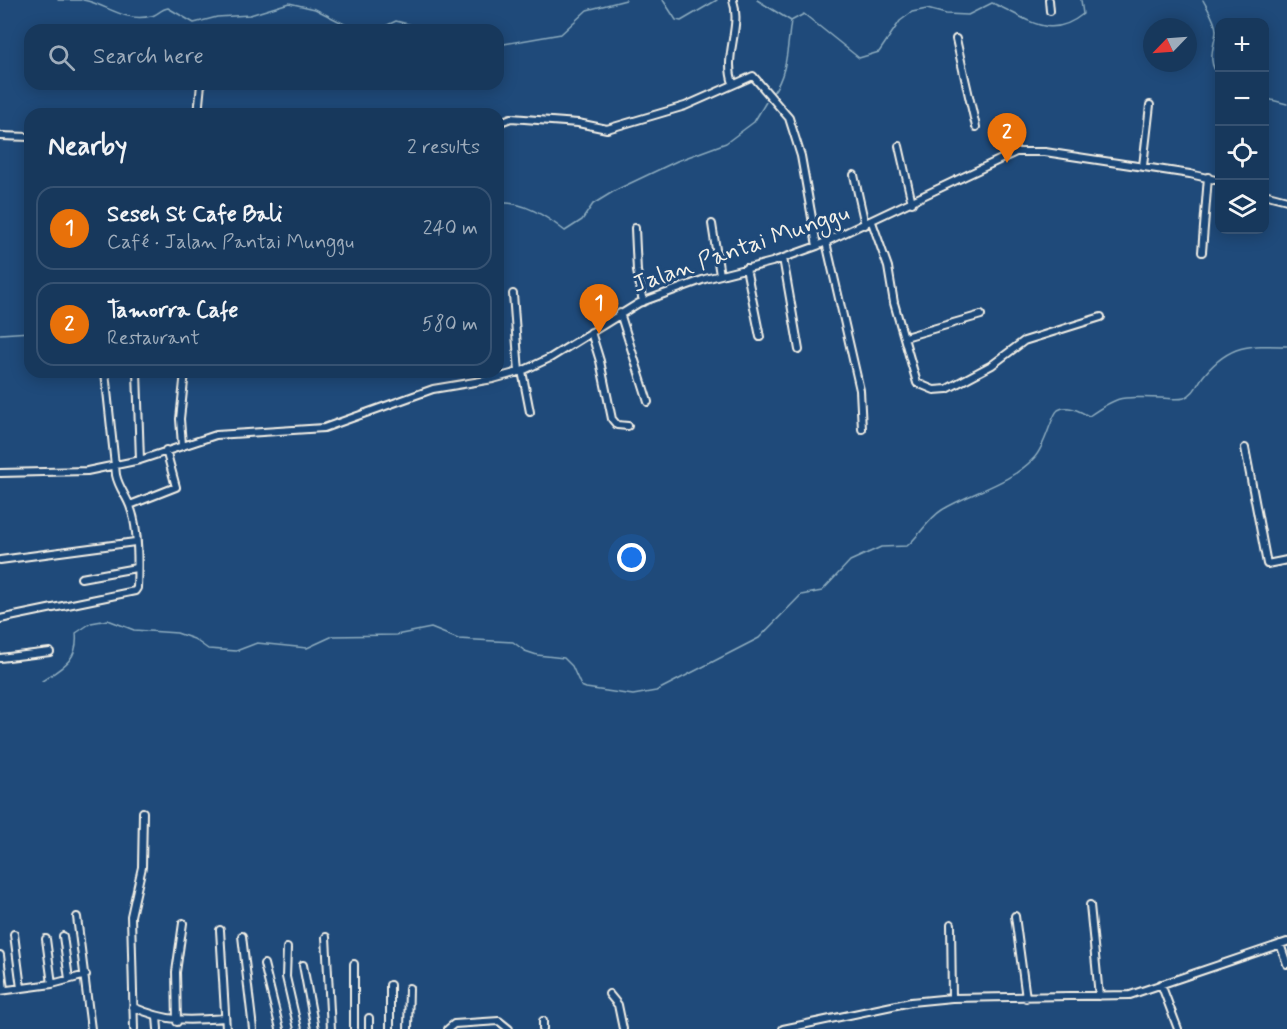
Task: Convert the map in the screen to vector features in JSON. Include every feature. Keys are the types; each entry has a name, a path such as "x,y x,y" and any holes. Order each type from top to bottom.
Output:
{"street":[{"path":"733,83 729,64 736,10 734,0"},
{"path":"1049,0 1050,11"},
{"path":"956,39 976,127"},
{"path":"504,121 511,118 578,123 607,129 685,106 753,76 789,118 801,156 817,246"},
{"path":"199,108 200,90"},
{"path":"1143,166 1150,105"},
{"path":"0,136 24,137"},
{"path":"899,146 912,203"},
{"name":"Jalan Pantai Munggu","path":"504,374 520,371 550,358 620,313 643,302 720,275 817,246 1022,151 1045,152 1143,166 1217,180"},
{"path":"854,175 868,223 888,267 894,303 915,381 934,390 943,390 992,365 1024,341 1101,317"},
{"path":"1202,252 1208,177"},
{"path":"1269,195 1287,200"},
{"path":"712,224 720,275"},
{"path":"635,228 637,270 643,302"},
{"path":"826,242 860,390 862,429"},
{"path":"783,258 799,350"},
{"path":"746,268 760,337"},
{"path":"513,294 520,371 530,412"},
{"path":"620,313 648,402"},
{"path":"905,337 981,315"},
{"path":"591,332 600,361 612,419 617,425 628,426"},
{"path":"0,619 135,591 137,584 135,542 130,505 119,489 106,378"},
{"path":"136,378 140,460"},
{"path":"182,445 180,419 183,378"},
{"name":"Jalan Pantai Munggu","path":"0,473 87,471 140,460 216,435 243,431 302,431 324,428 433,390 488,378"},
{"path":"1245,448 1267,564 1287,560"},
{"path":"130,505 176,487 166,450"},
{"path":"0,560 135,542"},
{"path":"81,578 136,568"},
{"path":"0,658 50,651"},
{"path":"134,1029 132,916 142,867 142,812"},
{"path":"1090,905 1099,996"},
{"path":"1015,916 1026,998"},
{"path":"77,917 91,1029"},
{"path":"177,1022 176,972 183,923"},
{"path":"951,924 952,998"},
{"path":"220,930 226,1029"},
{"path":"14,934 21,988"},
{"path":"63,936 69,980"},
{"path":"242,936 253,1029"},
{"path":"326,937 331,1029"},
{"path":"46,939 52,984"},
{"path":"783,1029 908,1002 952,998 1133,994 1284,943 1287,964"},
{"path":"288,948 286,977 298,1029"},
{"path":"0,955 2,990 52,984 86,975"},
{"path":"264,964 280,1029"},
{"path":"354,964 354,1029"},
{"path":"303,965 315,1029"},
{"path":"1161,984 1178,1029"},
{"path":"390,985 390,1029"},
{"path":"408,1029 409,988"},
{"path":"609,994 618,1005 623,1029"},
{"path":"133,1006 157,1017 177,1022 224,1018"},
{"path":"157,1017 158,1029"},
{"path":"369,1018 369,1029"},
{"path":"448,1029 454,1024 499,1021 509,1029"},
{"path":"543,1021 543,1029"}],"waterway":[{"path":"58,0 81,0"},
{"path":"83,0 133,17 151,16 168,8 194,23 217,17 250,15 289,3 315,9 344,24"},
{"path":"504,44 561,34 587,10 626,0"},
{"path":"663,0 676,20 681,21 717,0"},
{"path":"757,0 791,21"},
{"path":"772,94 784,69 791,21 804,14 859,58 879,52 900,21 912,12 927,9 946,14 968,15 992,3 1027,20 1048,27 1071,22 1083,14 1081,0"},
{"path":"1203,0 1216,27 1212,54 1216,72"},
{"path":"390,24 396,21 408,24"},
{"path":"1269,99 1287,104"},
{"path":"504,203 525,207 542,215 565,231 582,220 593,204 616,190 677,161 726,143 754,122 766,102"},
{"path":"0,334 24,332"},
{"path":"42,681 72,657 75,650 76,633 91,623 108,620 134,630 177,633 194,639 208,649 236,651 257,643 307,648 333,636 396,635 431,628 458,639 513,642 525,651 537,655 564,658 572,666 581,686 586,688 633,695 656,691 759,638 801,595 822,591 850,561 881,547 907,546 942,510 1014,475 1038,453 1058,410 1070,408 1089,416 1110,403 1124,398 1184,398 1194,391 1202,377 1214,364 1232,352 1251,347 1287,346"}],"place":[{"name":"Tamorra Cafe","path":"1007,163"},
{"name":"Seseh St Cafe Bali","path":"599,334"}]}
